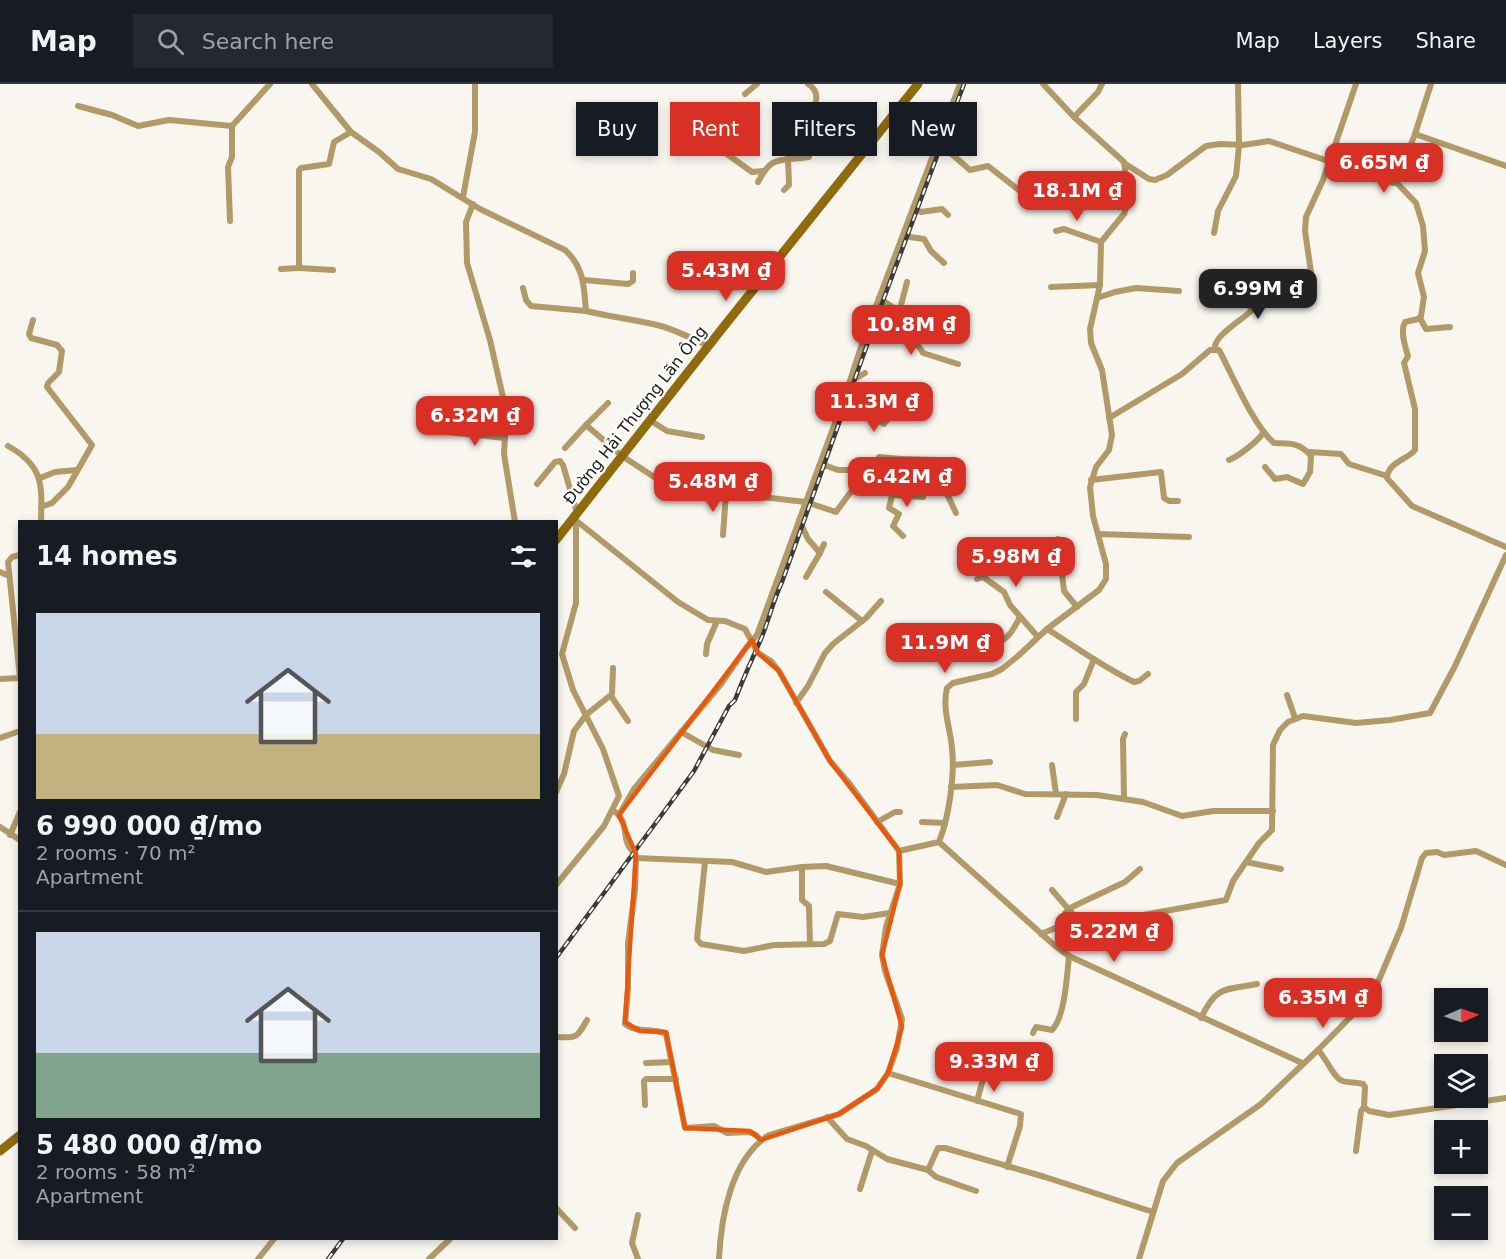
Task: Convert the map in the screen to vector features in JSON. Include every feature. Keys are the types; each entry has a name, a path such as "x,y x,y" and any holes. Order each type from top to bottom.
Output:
{"street":[{"path":"230,221 228,166 232,157 232,126 270,84"},
{"path":"312,84 351,132 398,169 431,179 473,204 565,250 574,260 584,280 586,311"},
{"path":"463,197 476,132 475,84"},
{"path":"746,94 757,84"},
{"path":"808,84 814,89 816,102"},
{"name":"Đường Hải Thượng Lãn Ông","path":"877,135 918,84"},
{"path":"953,102 960,84"},
{"path":"1043,84 1074,117 1124,162 1149,179 1155,180 1167,175 1206,146 1220,144 1239,146 1272,141 1389,183 1396,182"},
{"path":"1074,117 1098,92 1102,84"},
{"path":"1214,233 1218,211 1235,181 1239,146 1238,84"},
{"path":"1307,284 1311,272 1305,231 1306,218 1322,184 1356,84"},
{"path":"1396,182 1431,84"},
{"path":"78,106 138,126 168,120 232,126"},
{"path":"299,268 299,170 329,164 334,142 351,132"},
{"path":"1415,134 1506,166"},
{"path":"730,156 752,172 764,171"},
{"path":"758,182 768,165 788,158 809,156"},
{"name":"Đường Hải Thượng Lãn Ông","path":"558,538 576,518 622,456 860,156"},
{"path":"558,883 721,684 757,635 868,327 933,156"},
{"path":"954,156 970,170 988,166 1029,198"},
{"path":"784,190 789,185 788,158"},
{"path":"939,842 945,823 953,765 945,706 947,688 953,682 992,674 1002,669 1047,629 1099,590 1106,579 1106,564 1089,497 1090,480 1111,445 1102,370 1090,334 1092,315 1100,285 1101,242 1126,210 1127,182 1124,162"},
{"path":"1072,195 1086,206 1094,202 1101,202 1116,185 1127,182"},
{"path":"1396,182 1416,203 1423,226 1425,251 1418,273 1424,297 1420,318 1429,329 1450,327"},
{"path":"1073,185 1094,202"},
{"path":"473,204 466,222 467,263 499,377 506,420 505,459 515,520"},
{"path":"913,208 921,212 942,209 948,214"},
{"path":"1056,231 1064,229 1101,242"},
{"path":"905,230 910,237 924,239 931,251 944,263"},
{"path":"281,269 333,270"},
{"path":"584,280 628,284 633,281 633,273"},
{"path":"879,298 894,308 900,309 907,282"},
{"path":"1051,287 1100,285"},
{"path":"523,288 526,300 531,306 586,311 616,319 660,326 685,334 709,346"},
{"path":"1097,298 1136,288 1179,291"},
{"path":"1238,298 1250,306 1251,311 1218,337 1214,343 1215,349 1219,351 1264,432 1274,443 1291,442 1309,452 1341,453 1349,464 1387,476 1412,506 1506,547"},
{"path":"1387,476 1399,460 1415,450 1415,409 1404,363 1408,356 1404,345 1403,326 1405,322 1420,318"},
{"path":"33,320 29,334 31,338 57,345 62,351 59,372 47,387 92,446 68,488 52,502 41,507"},
{"path":"868,327 898,333 920,345 923,353 958,364"},
{"path":"1109,418 1182,374 1210,350 1215,349"},
{"path":"850,382 865,373"},
{"path":"565,448 608,403"},
{"path":"841,407 862,417 872,417 884,424 895,409"},
{"path":"651,421 667,431 702,438"},
{"path":"586,425 622,456 668,486 806,502 836,512 850,493"},
{"path":"448,432 505,438"},
{"path":"1229,460 1241,454 1264,432"},
{"path":"8,446 23,455 39,478 41,520"},
{"path":"1265,467 1275,479 1287,477 1298,484 1303,484 1311,468 1309,452"},
{"path":"819,466 838,470 871,470 875,468 879,457 937,460 946,492 956,513"},
{"path":"901,459 889,508 899,514 893,526 903,536"},
{"path":"537,484 555,462 560,461 563,465 576,518 576,603 562,654 573,690 603,749 619,793 616,813 625,826 628,845 636,858 635,890 628,943 626,1026 639,1031 664,1032 685,1128 714,1126 724,1133 749,1132 761,1140"},
{"path":"39,478 55,472 77,470"},
{"path":"1090,480 1161,472 1164,498 1168,501 1178,501"},
{"path":"723,535 726,493"},
{"path":"893,495 923,497"},
{"path":"576,518 678,602 708,620 725,621 745,629 758,653 776,667 830,761 849,783 899,852 900,884 890,913 882,955 885,971 902,1019 902,1027 888,1073 877,1089 839,1114 769,1135 761,1140 745,1160 732,1187 719,1259"},
{"path":"799,520 808,539 820,553"},
{"path":"1098,534 1189,537"},
{"path":"1058,539 1064,591 1077,607"},
{"path":"806,578 824,544"},
{"path":"1041,934 1077,919 1132,916 1224,901 1233,881 1258,843 1272,830 1273,745 1280,730 1288,722 1303,716 1356,723 1422,716 1430,713 1455,666 1506,555"},
{"path":"18,556 9,558 18,659"},
{"path":"0,572 9,576"},
{"path":"977,579 982,577 1004,591 1010,605 1038,637"},
{"path":"826,592 862,621"},
{"path":"796,703 808,686 825,653 862,621 881,600"},
{"path":"977,630 993,644 999,643 1011,634 1020,617"},
{"path":"706,654 707,644 717,621"},
{"path":"1047,629 1134,682 1148,674"},
{"path":"1076,719 1076,692 1084,684 1094,659"},
{"path":"613,668 611,696 628,721"},
{"path":"0,679 18,678"},
{"path":"1287,695 1295,718"},
{"path":"558,786 566,764 572,735 586,715 611,696"},
{"path":"0,738 18,732"},
{"path":"681,732 713,750 739,756"},
{"path":"1124,800 1123,739 1125,734"},
{"path":"953,765 990,762"},
{"path":"1052,765 1056,794"},
{"path":"951,787 997,786 1025,794 1097,795 1143,802 1182,816 1213,812 1273,810"},
{"path":"1058,817 1066,794"},
{"path":"877,822 894,812 900,812"},
{"path":"10,835 18,817"},
{"path":"922,822 945,823"},
{"path":"0,827 18,839"},
{"path":"899,852 939,842"},
{"path":"939,842 1041,934 1070,956 1302,1063"},
{"path":"1139,1259 1163,1181 1177,1163 1261,1104 1373,994 1401,928 1422,858 1426,854 1437,852 1444,855 1476,851 1506,865"},
{"path":"636,858 732,862 766,872 826,866 900,884"},
{"path":"705,862 697,939 699,943 744,951 774,945 824,944 830,940 838,914 862,917 890,913"},
{"path":"1246,862 1281,869"},
{"path":"802,867 802,900 809,906 810,944"},
{"path":"1067,922 1065,913 1068,910 1125,882 1140,869"},
{"path":"1052,890 1077,919"},
{"path":"1034,1033 1036,1027 1052,1030 1055,1027 1062,1004 1070,956"},
{"path":"1201,1018 1216,993 1257,984"},
{"path":"558,1037 574,1038 587,1020"},
{"path":"1318,1050 1326,1058 1336,1078 1343,1082 1360,1083 1364,1086 1364,1107 1361,1111 1356,1150"},
{"path":"977,1101 988,1058 993,1054 1043,1067"},
{"path":"646,1063 671,1062"},
{"path":"888,1073 1021,1113 1020,1126 1007,1167"},
{"path":"645,1105 644,1081 646,1079 676,1080"},
{"path":"1364,1107 1369,1111 1389,1115 1506,1098"},
{"path":"827,1117 840,1134 894,1162 928,1170 936,1178 976,1191"},
{"path":"0,1151 18,1137"},
{"path":"928,1170 939,1148 1045,1177 1153,1212"},
{"path":"860,1189 872,1151"},
{"path":"558,1210 574,1228"},
{"path":"638,1215 632,1243 638,1259"},
{"path":"258,1259 273,1240"},
{"path":"429,1259 446,1240"}],"highlighted area":[{"path":"752,640 758,653 779,671 830,761 899,851 900,884 882,955 902,1027 888,1073 877,1089 839,1114 761,1140 750,1131 685,1128 666,1032 640,1031 625,1022 636,854 619,815"}],"railway":[{"path":"558,955 694,771 729,706 735,700 764,632 881,306 964,84"},
{"path":"328,1259 342,1240"}]}
